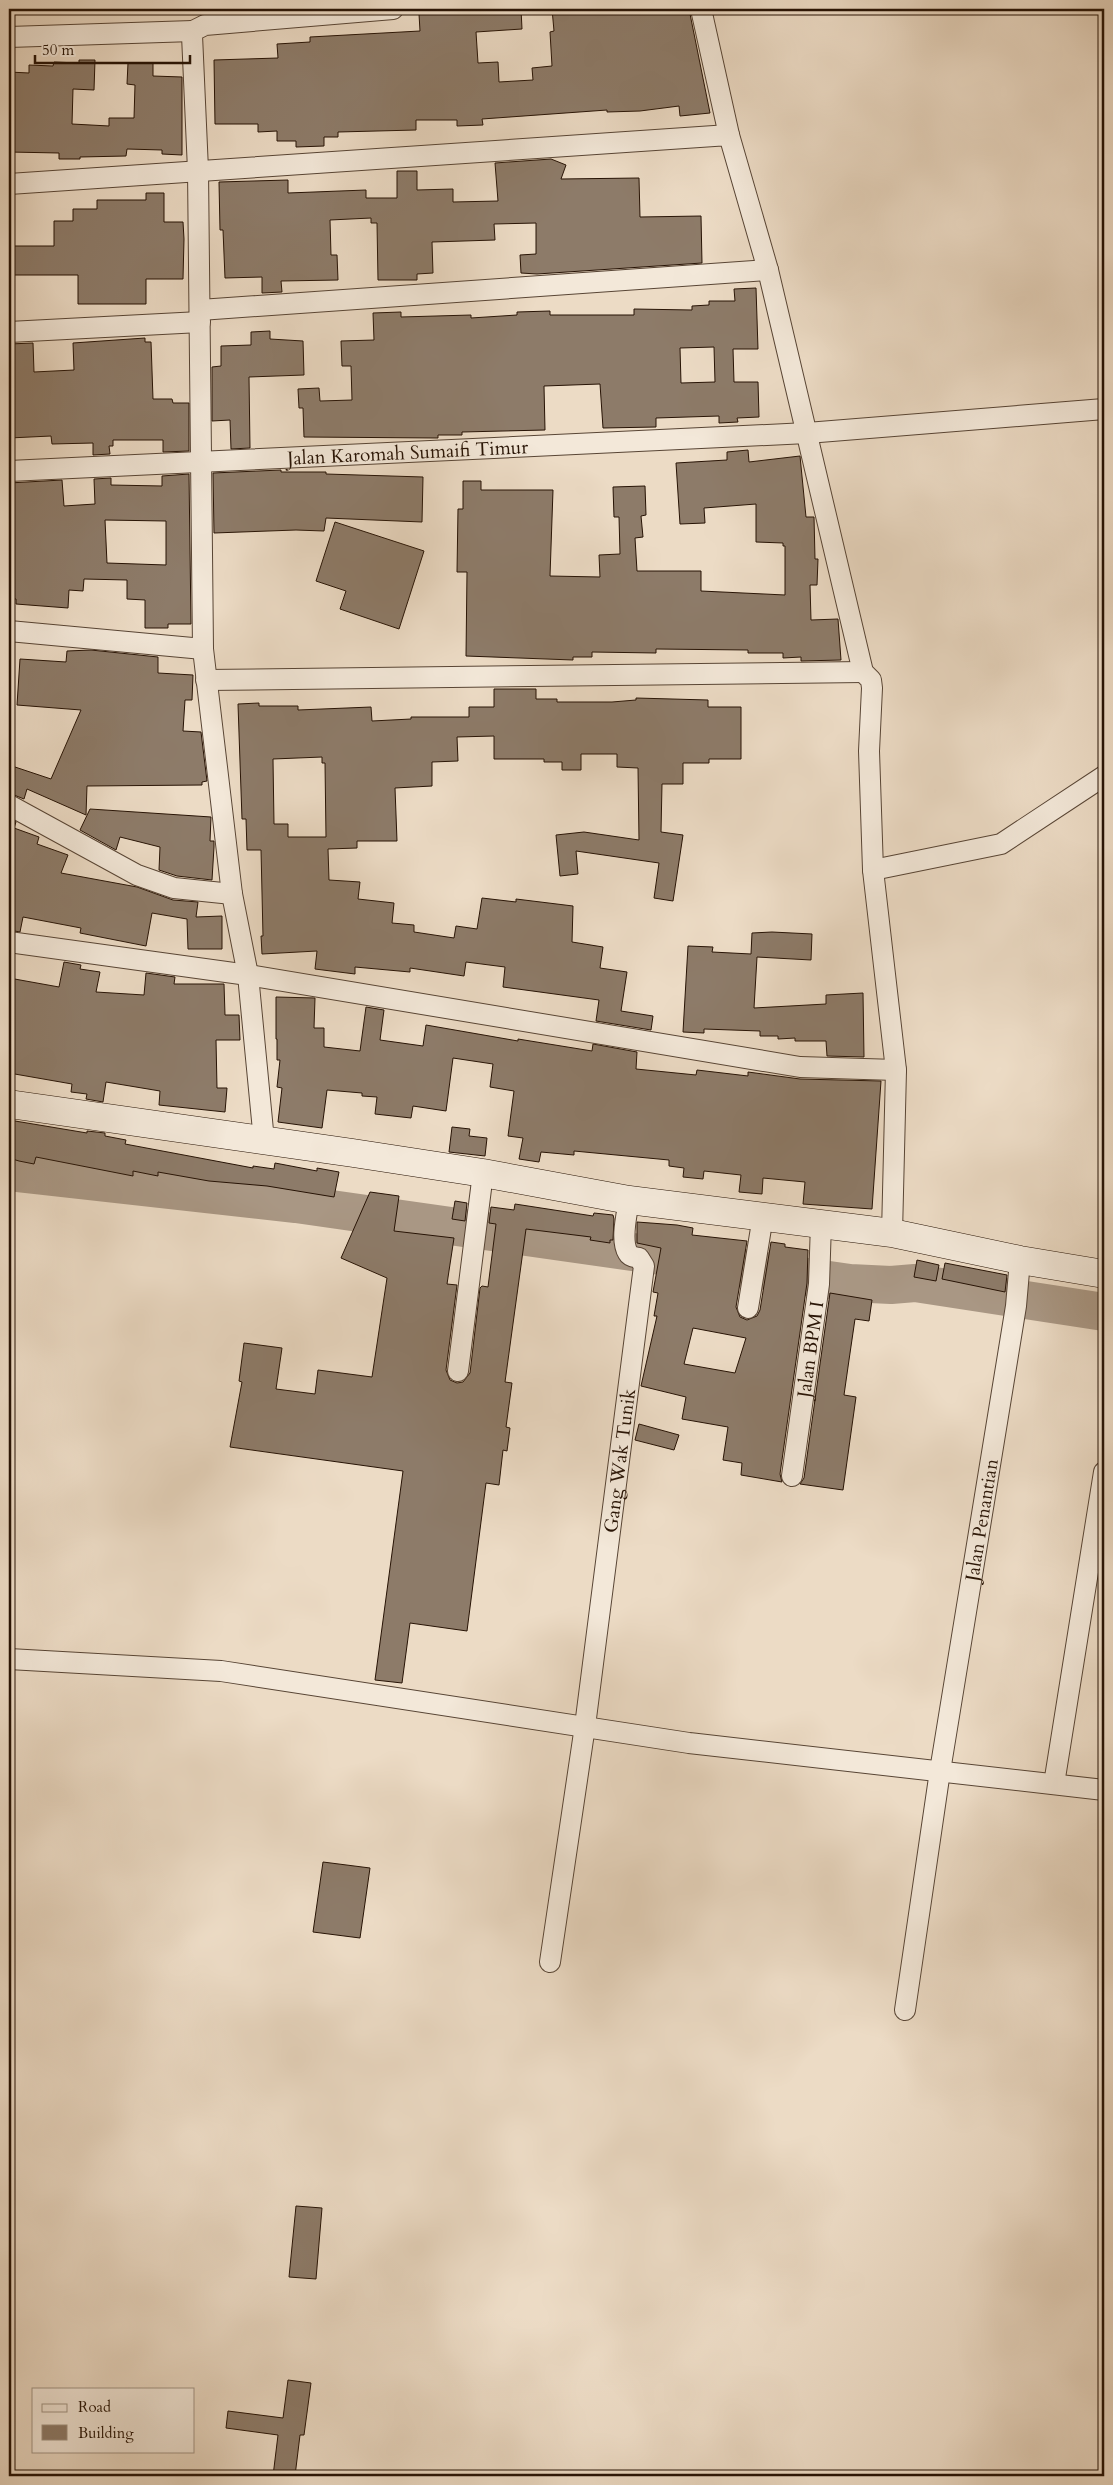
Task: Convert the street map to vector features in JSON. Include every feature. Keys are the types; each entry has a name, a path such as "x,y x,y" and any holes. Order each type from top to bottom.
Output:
{"street":[{"path":"9,37 193,31 205,25 393,9"},
{"path":"701,9 729,135 768,270 863,672 870,680 872,688 869,751 873,870 896,1070 892,1233"},
{"path":"193,31 198,170 203,649 232,894 248,974 264,1141"},
{"path":"9,184 729,135"},
{"path":"9,332 768,270"},
{"name":"Jalan Karomah Sumaifi Timur","path":"9,471 807,433 1104,408"},
{"path":"9,631 203,649"},
{"path":"206,680 863,672"},
{"path":"873,870 1001,844 1104,776"},
{"path":"9,805 137,875 174,888 232,894"},
{"path":"9,942 248,974 800,1067 896,1070"},
{"path":"9,1104 483,1173 628,1200 892,1233 1020,1260 1104,1274"},
{"path":"458,1370 483,1173"},
{"name":"Gang Wak Tunik","path":"583,1734 644,1266 639,1258 631,1256 626,1246 628,1200"},
{"path":"748,1308 756,1269 763,1216"},
{"name":"Jalan BPM I","path":"792,1476 820,1276 821,1223"},
{"name":"Jalan Penantian","path":"905,2010 939,1780 1017,1299 1020,1260"},
{"path":"1054,1784 1104,1472"},
{"path":"9,1659 221,1671 583,1734 689,1743 939,1780 1054,1784 1104,1790"},
{"path":"550,1962 583,1734"}],"building":[{"path":"466,9 521,9 522,29 476,32 478,63 498,62 499,82 533,80 532,68 552,66 550,32 554,31 552,9 689,9 710,113 680,116 679,106 640,111 607,112 607,110 482,119 483,125 457,126 457,120 416,120 416,130 338,132 338,137 324,137 324,146 296,147 296,141 277,141 277,131 258,132 258,124 215,124 214,60 278,58 277,44 310,42 310,37 420,31 419,14"},
{"path":"79,60 95,60 94,90 73,89 72,124 109,126 109,118 134,118 135,85 127,84 128,63 153,63 153,76 182,77 182,155 162,154 162,150 127,149 126,156 59,159 59,153 9,152 9,72 29,73 29,65 53,66 54,62 79,63"},
{"path":"551,159 566,165 561,179 639,178 640,217 701,216 702,263 537,274 521,273 520,255 536,254 536,223 494,224 495,240 432,242 433,273 417,274 417,280 378,280 377,223 371,223 371,218 330,220 331,255 337,255 338,280 281,281 282,292 262,293 262,277 225,278 223,230 220,230 219,182 288,180 288,193 366,190 366,198 397,198 397,171 417,171 417,190 453,189 453,202 498,201 495,163"},
{"path":"146,193 164,193 164,222 183,222 184,239 183,279 146,279 146,304 78,304 78,275 9,275 9,246 54,246 54,221 73,221 73,209 97,209 97,200 146,200"},
{"path":"756,288 758,349 733,349 734,382 758,382 759,417 737,418 738,422 719,423 719,416 656,418 656,427 603,428 600,384 544,386 545,430 462,432 462,435 438,435 438,438 304,437 303,408 299,408 298,389 319,388 320,401 352,400 351,366 342,366 341,341 374,340 373,313 401,312 401,317 471,315 471,318 517,315 517,312 550,311 550,315 634,315 634,309 692,310 692,306 709,305 709,301 735,301 734,289","holes":["714,347 715,382 681,383 680,348"]},
{"path":"270,331 270,339 303,341 304,375 249,377 250,448 231,449 230,420 212,421 212,367 221,366 221,346 251,345 251,332"},
{"path":"145,338 145,342 151,342 153,399 172,399 173,403 189,403 189,451 163,452 163,440 113,440 113,446 109,446 110,454 93,455 93,443 52,444 51,436 9,438 9,344 33,343 34,372 74,370 73,343"},
{"path":"748,450 749,462 800,456 806,517 814,517 815,559 818,559 817,585 810,585 811,620 838,619 841,660 801,661 801,657 783,658 783,653 748,653 748,650 656,649 656,653 592,652 592,657 573,657 573,660 466,656 467,572 457,572 458,509 463,509 463,481 481,481 481,490 553,490 550,576 600,577 599,555 620,554 619,517 614,517 613,487 645,486 646,515 641,516 643,537 635,538 637,571 701,571 701,591 785,595 785,546 783,546 783,543 756,542 756,504 704,508 705,523 680,524 676,463 727,460 727,452"},
{"path":"281,470 281,472 326,472 326,474 423,477 422,522 326,518 324,531 296,530 214,533 213,473"},
{"path":"189,474 191,624 168,624 168,628 145,628 145,600 127,599 127,580 84,579 83,591 69,590 68,608 16,604 16,599 9,598 9,552 11,552 9,483 62,480 64,506 95,504 94,479 111,478 111,485 162,486 162,476","holes":["105,520 166,521 166,565 107,563"]},
{"path":"335,522 424,551 399,629 340,609 346,591 316,581"},
{"path":"91,650 158,657 158,673 193,675 192,700 185,700 183,731 201,732 207,781 202,782 202,785 87,786 86,815 27,789 24,799 9,793 9,765 51,779 81,710 17,705 20,659 66,662 67,651"},
{"path":"494,689 536,689 536,699 557,699 557,702 612,702 636,700 636,698 708,700 708,707 741,707 741,759 709,759 709,763 683,763 683,784 662,784 661,832 683,835 673,901 654,898 659,863 576,851 578,874 560,876 556,835 584,832 639,840 638,768 617,767 617,754 581,754 581,770 562,770 562,762 544,762 544,759 494,759 494,736 457,737 458,761 432,762 432,786 395,788 397,841 357,841 357,848 328,849 329,880 360,882 358,899 394,903 392,923 414,925 414,932 454,938 456,926 477,929 482,898 516,902 516,899 573,906 572,942 603,947 600,968 627,972 621,1011 653,1016 651,1030 596,1021 599,1000 503,987 505,967 466,962 464,976 410,968 410,972 355,967 355,974 315,969 317,951 262,954 261,850 247,850 246,819 242,819 238,704 259,703 259,706 298,706 298,710 371,707 372,721 411,719 411,717 469,717 469,707 494,707","holes":["322,757 322,763 325,763 326,837 288,837 288,824 274,824 273,759"]},
{"path":"90,809 211,817 210,841 214,841 212,880 177,876 159,870 160,847 120,837 116,850 80,830"},
{"path":"9,818 16,822 14,828 39,837 37,844 68,855 61,873 137,887 173,900 198,902 196,917 222,916 222,949 188,949 187,919 152,913 146,946 80,933 81,928 23,917 20,932 9,930"},
{"path":"752,933 812,934 811,960 757,957 754,1008 826,1004 826,995 863,993 864,1057 827,1056 826,1041 795,1041 795,1038 778,1039 778,1036 760,1036 760,1031 704,1029 704,1033 683,1032 688,946 713,947 712,952 751,954"},
{"path":"64,962 81,965 80,969 100,972 96,992 144,995 146,973 175,977 174,984 224,984 225,1015 239,1015 240,1040 216,1040 217,1088 227,1088 225,1112 159,1105 160,1091 106,1082 103,1102 86,1099 87,1094 71,1092 72,1084 9,1073 9,978 59,987"},
{"path":"276,997 315,998 314,1028 324,1028 324,1047 360,1051 366,1007 384,1010 380,1040 423,1046 426,1025 518,1041 518,1039 592,1051 593,1044 637,1052 636,1069 696,1075 697,1070 748,1076 748,1072 800,1079 881,1081 872,1209 803,1204 805,1182 763,1178 762,1194 739,1192 741,1175 704,1171 703,1179 683,1177 684,1168 669,1166 669,1160 574,1151 574,1155 541,1152 539,1162 519,1159 523,1138 508,1136 514,1091 490,1087 493,1064 453,1058 446,1111 413,1106 411,1118 375,1114 377,1097 362,1096 362,1093 327,1090 322,1128 278,1122 282,1088 277,1087 280,1060 277,1060"},
{"path":"9,1120 87,1133 87,1131 105,1133 105,1136 126,1140 125,1144 253,1168 253,1166 274,1169 275,1163 317,1171 317,1168 339,1172 334,1197 267,1186 209,1181 158,1172 158,1176 133,1171 133,1176 36,1157 34,1164 9,1158"},
{"path":"452,1127 470,1129 469,1136 487,1138 485,1156 449,1152"},
{"path":"370,1192 399,1196 394,1231 454,1238 447,1284 457,1285 446,1370 450,1380 457,1383 463,1382 470,1373 480,1288 482,1286 488,1287 496,1224 489,1223 491,1207 514,1210 515,1204 593,1216 594,1213 613,1215 614,1219 613,1240 610,1240 610,1243 590,1240 591,1237 526,1229 505,1382 512,1383 506,1427 510,1428 507,1451 503,1450 499,1485 486,1483 467,1631 410,1623 402,1683 375,1680 403,1471 230,1447 242,1382 239,1381 244,1343 282,1348 276,1389 315,1394 318,1370 372,1377 387,1278 341,1258"},
{"path":"455,1201 467,1203 465,1221 452,1219"},
{"path":"637,1222 677,1225 693,1228 692,1235 747,1241 736,1307 740,1317 747,1320 757,1316 760,1310 771,1242 785,1244 785,1247 808,1250 807,1283 780,1474 782,1482 741,1475 742,1463 723,1460 728,1427 682,1419 686,1397 641,1386 657,1316 654,1316 658,1293 653,1292 661,1248 637,1243","holes":["693,1328 746,1338 735,1373 684,1364"]},
{"path":"917,1260 939,1265 936,1281 914,1277"},
{"path":"945,1263 1007,1275 1005,1292 942,1279"},
{"path":"830,1293 872,1300 869,1321 855,1319 844,1395 856,1397 843,1490 800,1484 804,1478"},
{"path":"639,1424 679,1435 674,1450 635,1440"},
{"path":"323,1862 370,1868 360,1938 313,1932"},
{"path":"296,2206 322,2208 316,2279 289,2277"},
{"path":"288,2380 311,2383 304,2435 300,2435 295,2476 273,2476 278,2435 226,2428 228,2411 283,2418"}],"waterway":[{"path":"9,1172 296,1204 850,1283 891,1285 915,1283 1104,1312"}]}
